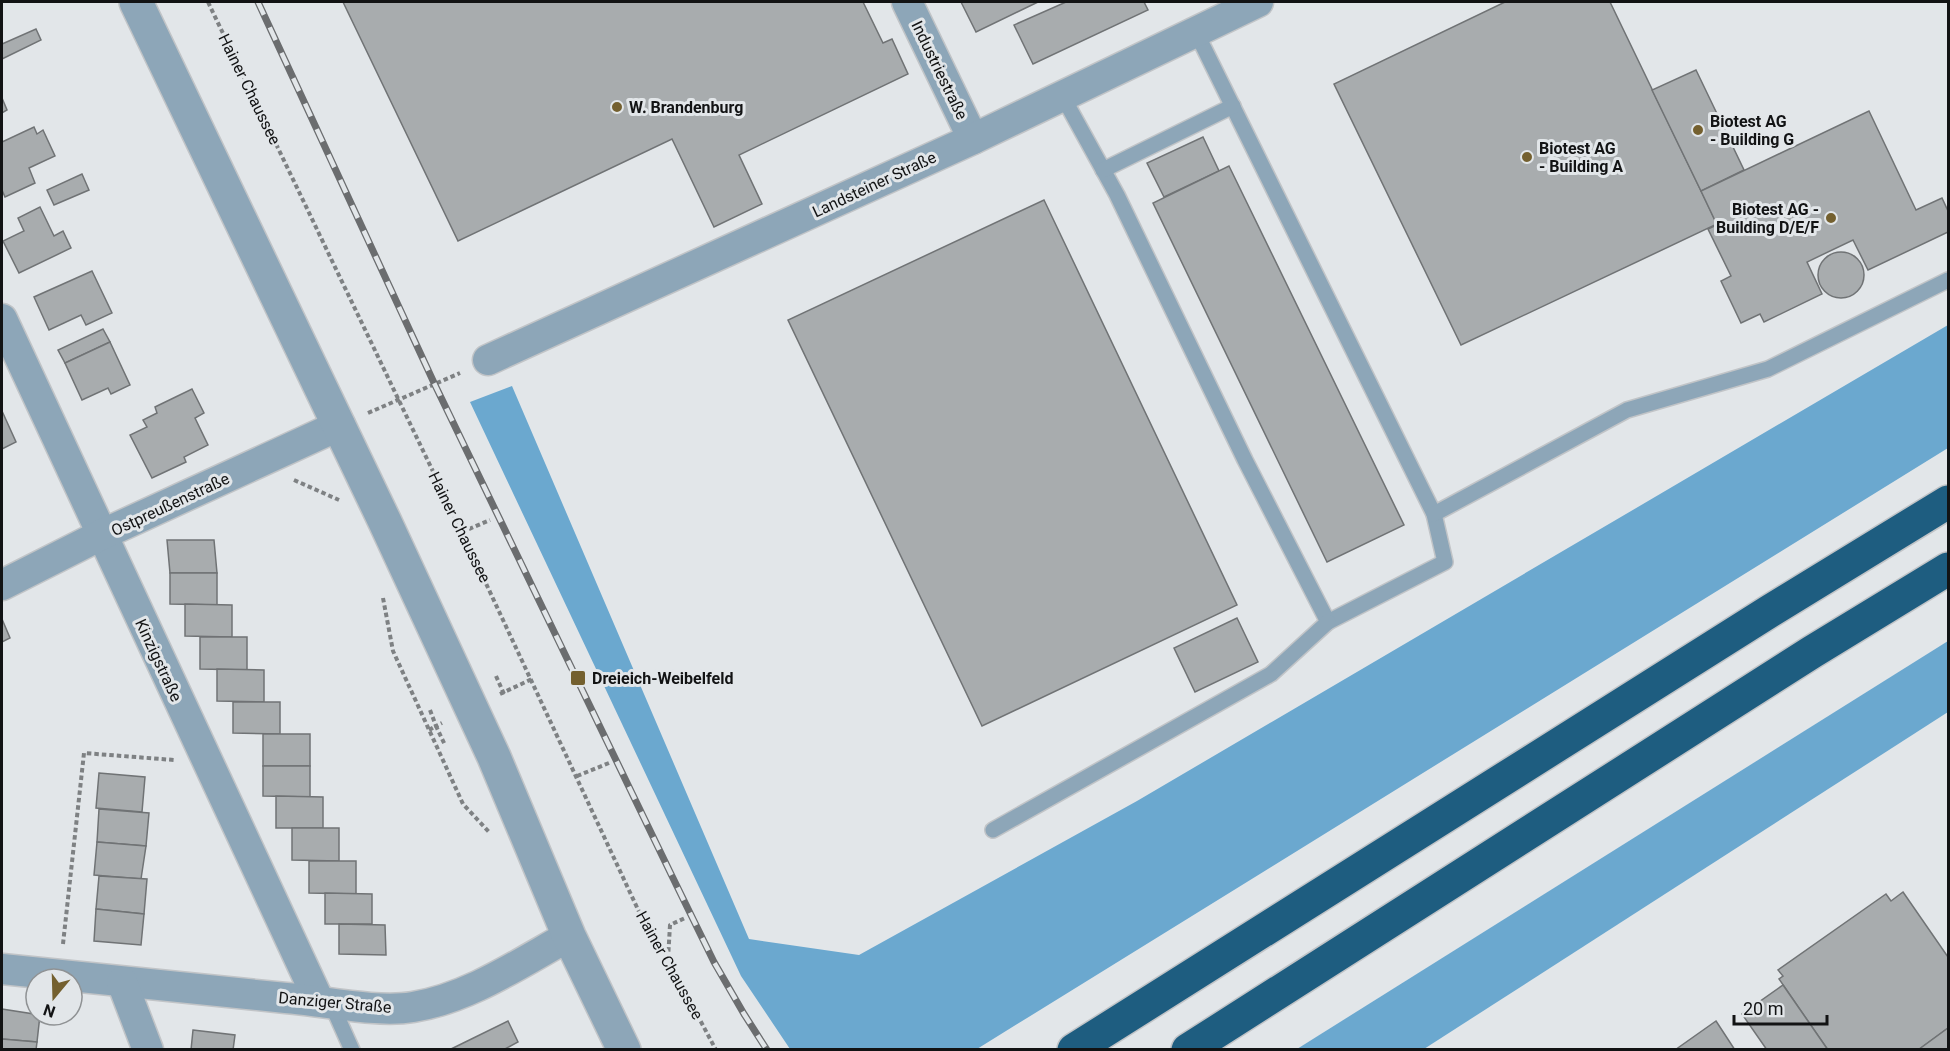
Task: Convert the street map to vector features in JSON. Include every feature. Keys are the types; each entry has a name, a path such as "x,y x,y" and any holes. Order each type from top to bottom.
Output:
{"highway":[{"path":"1074,1050 1770,611 1948,502"},
{"path":"1188,1050 1812,652 1948,569"}],"street":[{"path":"136,2 340,425 494,757 569,936 624,1050"},
{"name":"Industriestraße","path":"907,2 973,139"},
{"name":"Landsteiner Straße","path":"488,360 973,139 1063,97 1195,30 1258,2"},
{"name":"Kinzigstraße","path":"3,327 207,762 325,1002"},
{"name":"Ostpreußenstraße","path":"2,585 101,536 340,425"},
{"name":"Danziger Straße","path":"84,978 389,1008 411,1007 440,1001 468,990 569,936"},
{"name":"Danziger Straße","path":"2,969 24,971"},
{"path":"122,982 148,1050"}],"lane":[{"path":"993,830 1271,674 1328,622 1445,562 1434,514 1195,30"},
{"path":"1063,97 1117,195 1245,460 1328,622"},
{"path":"1103,170 1233,106"},
{"path":"1434,514 1627,410 1768,369 1948,280"},
{"path":"325,1002 352,1050"}],"path":[{"name":"Hainer Chaussee","path":"208,2 462,532 641,916 668,960 716,1050"},
{"path":"399,400 488,360"},
{"path":"257,463 385,522"},
{"path":"462,532 490,520"},
{"path":"382,593 393,651 463,804 491,834"},
{"path":"429,730 436,726 446,745"},
{"path":"61,967 84,753 207,762"},
{"path":"577,776 609,763"},
{"path":"668,960 670,925 685,918"}],"shaded area":[{"path":"1948,325 1948,448 977,1049 790,1049 741,976 470,402 512,386 749,939 859,955 1137,801"},
{"path":"1948,641 1948,712 1424,1049 1297,1049"}],"building":[{"name":"W. Brandenburg","path":"343,2 863,2 883,43 892,39 908,74 739,155 762,204 714,227 672,139 458,241"},
{"path":"961,2 1038,2 976,32"},
{"path":"1066,2 1144,2 1148,10 1033,64 1014,25"},
{"name":"Biotest AG - Building A","path":"1505,2 1610,2 1717,224 1461,345 1334,84"},
{"path":"36,29 41,40 2,59 2,44"},
{"name":"Biotest AG - Building G","path":"1696,70 1744,170 1701,191 1652,90"},
{"path":"2,98 7,110 2,113"},
{"name":"Biotest AG - Building D/E/F","path":"1869,111 1916,210 1942,198 1948,211 1948,232 1868,270 1853,240 1807,262 1822,294 1764,322 1760,314 1741,323 1721,281 1731,276 1708,229 1717,225 1701,191"},
{"path":"34,127 37,134 43,130 55,156 29,168 35,183 5,197 2,190 2,142"},
{"path":"1203,137 1219,171 1164,197 1147,163"},
{"path":"1229,166 1404,525 1327,562 1153,203"},
{"path":"82,174 89,190 54,205 47,190"},
{"path":"1044,200 1237,605 982,726 788,320"},
{"path":"40,207 54,236 63,231 71,248 19,273 3,241 24,231 18,218"},
{"path":"1841,252 1857,259 1864,275 1857,291 1841,298 1825,291 1818,275 1825,259"},
{"path":"92,271 112,313 86,325 81,315 49,330 34,297"},
{"path":"103,329 110,342 65,363 58,350"},
{"path":"110,342 130,385 111,394 108,388 82,400 65,363"},
{"path":"192,389 204,413 195,418 208,445 184,457 186,462 152,478 130,435 147,427 143,420 157,413 155,407"},
{"path":"2,411 16,442 2,449"},
{"path":"167,540 214,540 217,573 170,573"},
{"path":"170,573 217,573 217,605 170,604"},
{"path":"185,604 232,605 232,637 185,636"},
{"path":"1237,618 1258,662 1195,692 1174,648"},
{"path":"2,619 10,638 2,642"},
{"path":"200,637 247,637 247,670 200,669"},
{"path":"217,669 264,670 264,702 217,701"},
{"path":"233,702 280,702 280,734 233,733"},
{"path":"263,734 310,734 310,766 263,766"},
{"path":"263,766 310,766 310,797 263,796"},
{"path":"99,773 145,777 142,812 96,808"},
{"path":"276,796 323,797 323,828 276,828"},
{"path":"99,809 149,813 146,846 97,842"},
{"path":"292,828 339,828 339,861 292,860"},
{"path":"97,842 146,846 141,879 94,875"},
{"path":"309,861 356,861 356,894 309,893"},
{"path":"99,876 147,879 144,914 96,909"},
{"path":"1903,892 1948,957 1948,1028 1918,1050 1828,1050 1779,979 1783,976 1778,970 1886,894 1891,901"},
{"path":"325,893 372,894 372,924 325,924"},
{"path":"96,909 144,914 141,945 94,941"},
{"path":"339,924 385,925 386,955 339,954"},
{"path":"1783,985 1828,1050 1767,1050 1742,1014"},
{"path":"2,1009 24,1012 24,1027 39,1027 37,1042 2,1039"},
{"path":"508,1021 518,1042 503,1050 449,1050"},
{"path":"1716,1021 1735,1050 1675,1050"},
{"path":"1948,1028 1948,1050 1918,1050"},
{"path":"193,1030 235,1035 233,1050 191,1050"},
{"path":"2,1039 37,1042 36,1050 2,1050"}],"railway":[{"path":"258,2 435,385 671,874 714,962 767,1050"}],"place":[{"name":"W. Brandenburg","path":"617,107"},
{"name":"Biotest AG - Building G","path":"1698,130"},
{"name":"Biotest AG - Building A","path":"1527,157"},
{"name":"Biotest AG - Building D/E/F","path":"1831,218"},
{"name":"Dreieich-Weibelfeld","path":"578,678"}]}
